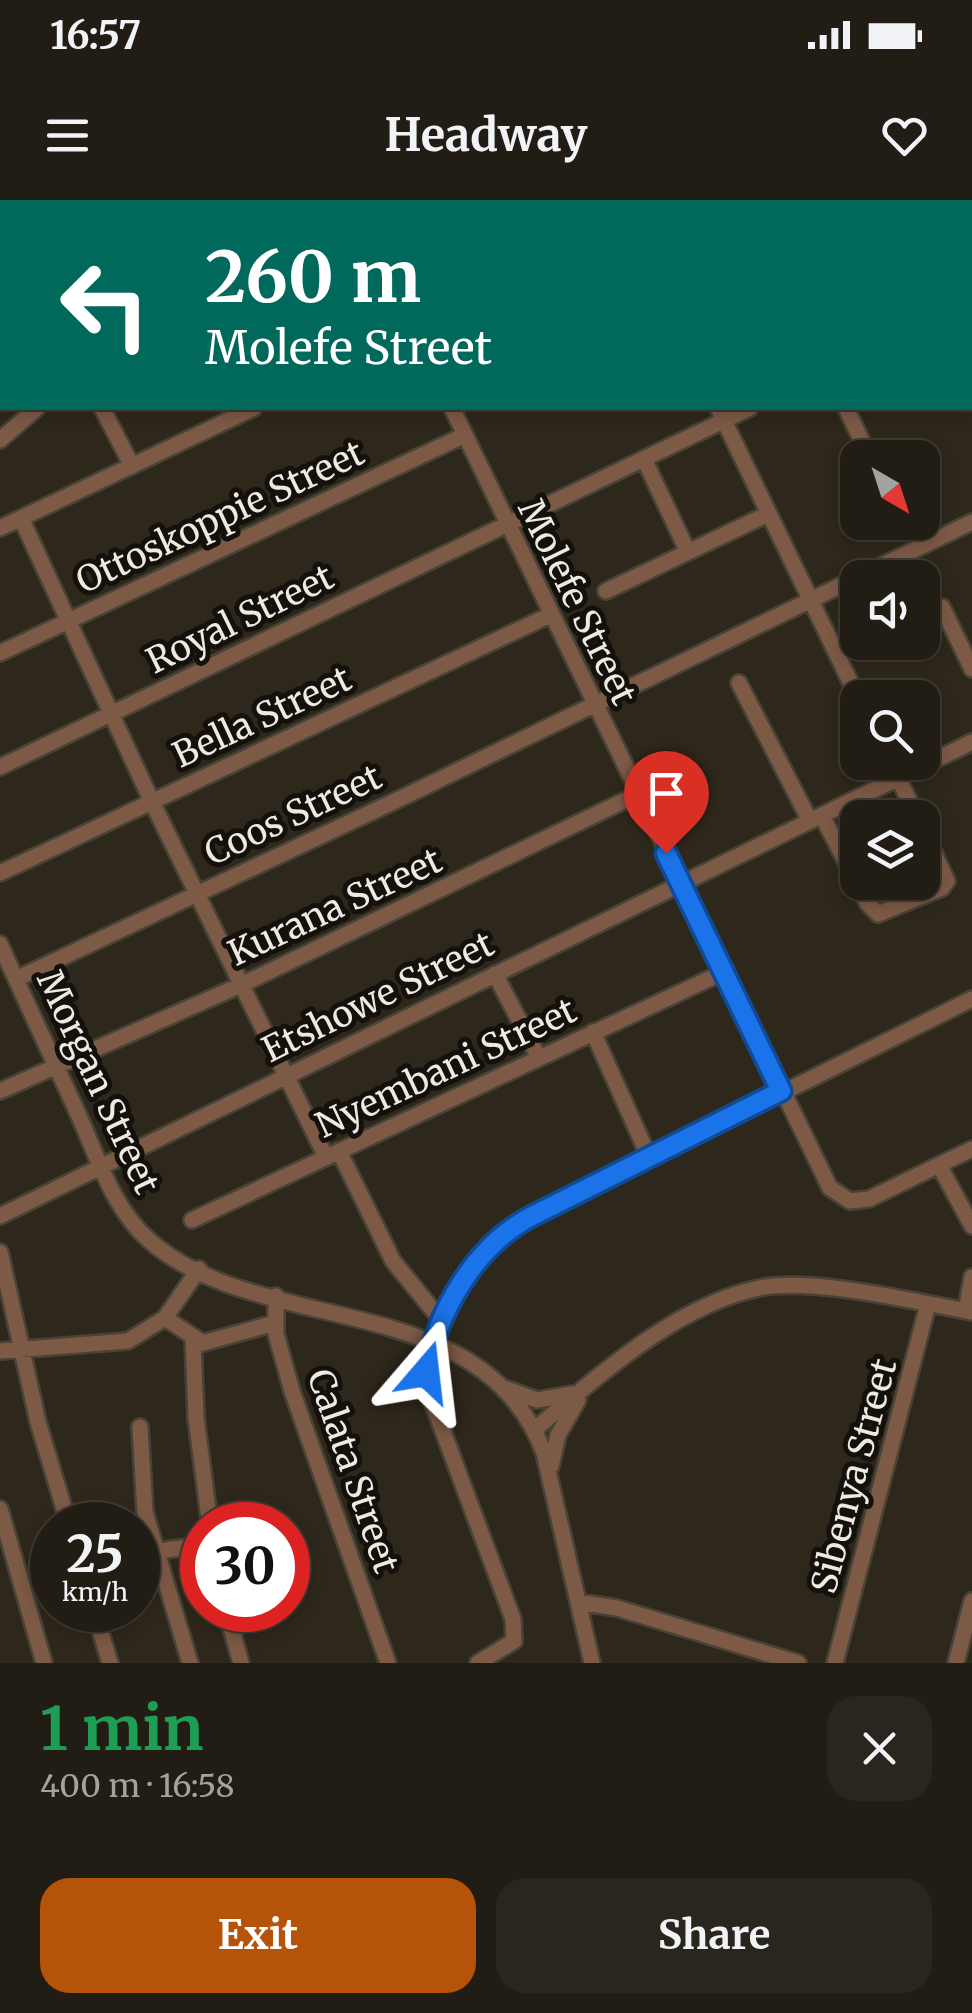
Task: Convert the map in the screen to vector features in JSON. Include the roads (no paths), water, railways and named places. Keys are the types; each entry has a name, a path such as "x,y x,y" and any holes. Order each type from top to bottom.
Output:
{"street":[{"path":"0,440 35,410"},
{"path":"103,410 132,466"},
{"path":"0,528 250,410"},
{"name":"Molefe Street","path":"453,410 636,795 830,1188 841,1198 869,1199 939,1165"},
{"path":"847,410 861,440"},
{"path":"721,414 849,680"},
{"name":"Royal Street","path":"0,767 644,458 721,414"},
{"name":"Ottoskoppie Street","path":"0,653 465,436"},
{"path":"644,458 688,552"},
{"path":"606,591 768,514"},
{"path":"21,518 66,622 284,1077 392,1260 441,1320"},
{"name":"Coos Street","path":"16,979 972,522"},
{"path":"942,606 972,669"},
{"name":"Bella Street","path":"0,873 550,616"},
{"path":"739,683 840,858"},
{"name":"Etshowe Street","path":"940,758 972,742"},
{"name":"Etshowe Street","path":"0,1216 894,780"},
{"name":"Kurana Street","path":"0,1091 241,985 636,795"},
{"path":"940,866 947,881 940,889"},
{"path":"866,900 878,914 912,900"},
{"name":"Morgan Street","path":"0,944 121,1205 149,1241 198,1269"},
{"name":"Nyembani Street","path":"192,1220 726,971"},
{"path":"495,974 539,1058"},
{"path":"478,1663 514,1641 508,1604 430,1400 426,1372 441,1320 465,1276 525,1220 972,999"},
{"path":"592,1032 649,1158"},
{"path":"972,1149 939,1165 972,1226"},
{"path":"0,1252 62,1502"},
{"path":"0,1351 22,1346 125,1342 165,1318 198,1269 435,1342 495,1384 537,1400 584,1391"},
{"path":"534,1430 696,1310 759,1288 800,1287 969,1312 972,1277"},
{"name":"Calata Street","path":"276,1296 275,1323 292,1391 388,1663"},
{"name":"Sibenya Street","path":"836,1663 928,1304"},
{"path":"165,1318 176,1322 193,1340 196,1418 207,1502"},
{"path":"193,1340 216,1342 275,1323"},
{"path":"495,1384 534,1430 550,1479 592,1663"},
{"path":"550,1479 558,1436 584,1391"},
{"path":"140,1427 144,1502"},
{"path":"0,1509 44,1663"},
{"path":"160,1565 190,1663"},
{"path":"578,1602 617,1608 798,1663"},
{"path":"956,1663 972,1602"},
{"path":"101,1632 110,1663"},
{"path":"232,1632 240,1663"}]}
